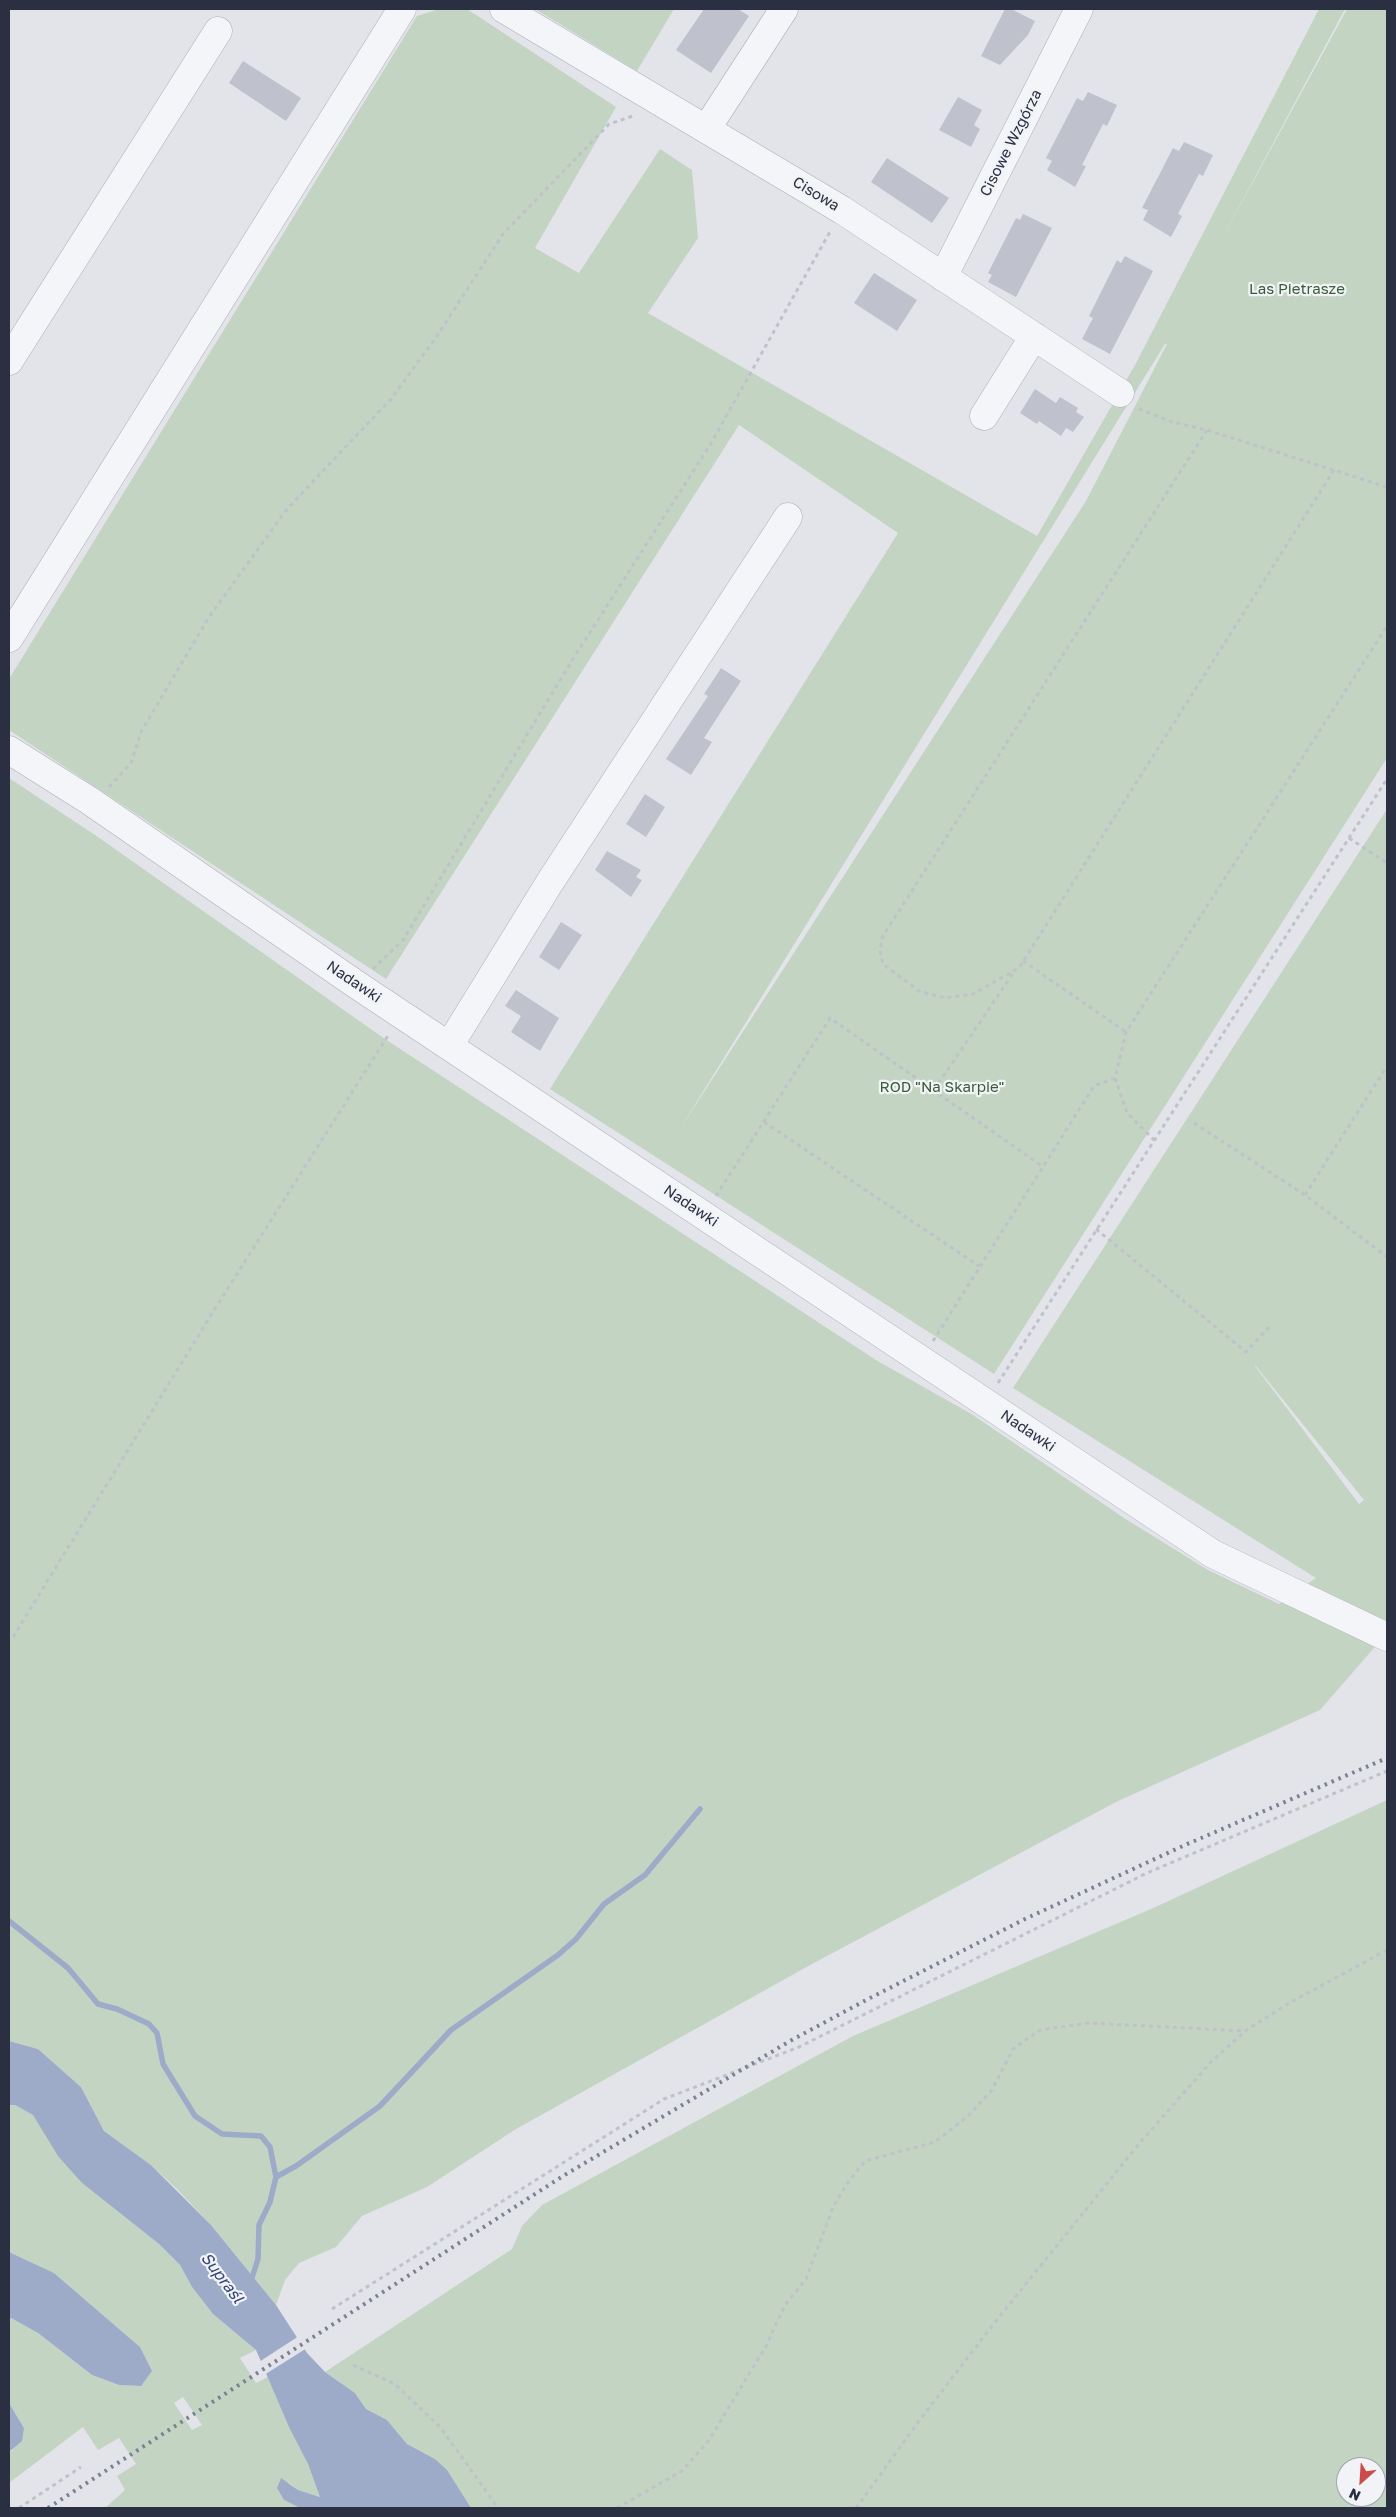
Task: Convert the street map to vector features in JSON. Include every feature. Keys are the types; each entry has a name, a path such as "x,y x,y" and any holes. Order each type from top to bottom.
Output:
{"street":[{"path":"9,638 402,9"},
{"name":"Cisowa","path":"504,9 667,104 842,210 1130,401"},
{"path":"707,128 784,9"},
{"name":"Cisowe Wzgórza","path":"943,277 1079,9"},
{"path":"9,361 218,31"},
{"path":"984,416 1034,336"},
{"path":"449,1046 550,882 788,517"},
{"name":"Nadawki","path":"9,750 90,801 449,1046 1213,1554 1387,1637"}],"path":[{"path":"90,801 114,783 131,763 142,732 171,679 209,617 282,517 391,399 437,336 504,234 609,124 667,104"},
{"path":"357,984 403,940 571,662 710,445 842,210"},
{"path":"1130,401 1172,422 1207,430 1387,487"},
{"path":"1016,970 973,994 945,998 919,991 890,970 883,964 880,950 883,936 1207,430"},
{"path":"934,1090 1023,961 1334,470"},
{"path":"1154,1140 1146,1135 1127,1113 1115,1078 1126,1032 1387,626"},
{"path":"986,1403 1007,1366 1387,779"},
{"path":"1349,838 1387,863"},
{"path":"1023,961 1126,1032"},
{"path":"13,1637 216,1306 402,1014"},
{"path":"703,1215 830,1018 1042,1166"},
{"path":"1304,1195 1387,1066"},
{"path":"922,1360 979,1266 1094,1086 1115,1078"},
{"path":"764,1122 979,1266"},
{"path":"1194,1123 1304,1195 1387,1257"},
{"path":"1096,1229 1246,1352 1270,1326"},
{"path":"332,2309 664,2099 799,2047 1147,1873 1387,1770"},
{"path":"856,2508 980,2342 1138,2145 1212,2061 1245,2031 1291,2002 1387,1950"},
{"path":"617,2508 682,2471 710,2440 766,2346 785,2305 806,2279 834,2205 865,2161 935,2142 969,2115 992,2090 1013,2049 1040,2030 1089,2023 1245,2031"},
{"path":"353,2365 395,2384 441,2428 498,2508"},
{"path":"19,2508 80,2467"}],"green space":[{"path":"439,9 467,9 616,107 535,248 579,273 660,149 692,170 698,238 648,313 1037,536 1135,365 1319,9 1345,9 1218,246 1347,9 1387,9 1387,758 994,1374 550,1089 898,533 739,425 386,979 9,730 9,679 417,16","holes":["1165,344 1167,344 1086,501 680,1129"]},
{"path":"535,9 674,9 637,71"},
{"path":"9,778 98,837 385,1039 876,1360 973,1415 1124,1518 1208,1570 1279,1604 1316,1578 1013,1388 1387,809 1387,1633 1320,1710 1118,1801 812,1964 516,2129 427,2187 362,2216 336,2247 299,2263 285,2280 276,2305 211,2225 176,2188 151,2165 104,2131 81,2087 38,2049 9,2041","holes":["1255,1365 1364,1500 1359,1504"]},
{"path":"1387,1800 1387,2508 471,2508 435,2459 407,2444 387,2420 366,2409 355,2393 325,2372 512,2249 522,2226 542,2205 853,2036 1151,1909"},
{"path":"9,2105 15,2105 33,2115 82,2183 159,2244 180,2265 192,2287 213,2314 256,2350 240,2358 256,2383 268,2377 308,2464 320,2497 298,2490 288,2482 284,2500 300,2508 105,2508 125,2490 117,2476 136,2464 119,2438 98,2450 83,2427 9,2483 9,2452 12,2451 24,2428 9,2403 9,2320 11,2318 38,2333 92,2375 119,2385 141,2386 140,2347 54,2273 9,2252","holes":["183,2397 202,2425 192,2430 174,2403"]}],"water":[{"name":"Supraśl","path":"9,2041 38,2049 81,2087 104,2131 151,2165 211,2225 276,2305 307,2353 325,2372 355,2393 366,2409 387,2420 407,2444 435,2459 447,2470 471,2508 300,2508 284,2500 277,2488 281,2478 298,2490 320,2497 308,2464 289,2427 256,2350 213,2314 192,2287 180,2265 159,2244 82,2183 58,2156 33,2115 15,2105 9,2105"},
{"path":"9,2252 54,2273 140,2347 152,2371 141,2386 119,2385 92,2375 38,2333 11,2318 9,2320"},
{"path":"9,2403 24,2428 22,2441 9,2452"}],"pier":[{"path":"299,2336 307,2348 264,2375 259,2362"}],"building":[{"path":"704,9 738,9 749,16 711,73 676,50"},
{"path":"1005,9 1011,9 1035,21 1028,35 1000,65 981,56"},
{"path":"243,61 301,98 286,121 229,83"},
{"path":"1088,92 1117,105 1107,126 1103,124 1082,165 1086,166 1075,187 1047,170 1052,161 1046,158 1077,98 1083,101"},
{"path":"958,97 982,110 974,125 980,129 971,147 939,130"},
{"path":"1184,142 1213,155 1203,176 1199,174 1178,214 1182,216 1171,237 1143,220 1148,210 1142,208 1173,148 1179,151"},
{"path":"887,158 949,198 932,223 871,182"},
{"path":"1023,214 1052,228 1016,297 988,282 992,275 988,273 1016,218 1020,220"},
{"path":"1125,256 1153,271 1110,354 1082,339 1093,318 1089,316 1117,260 1121,263"},
{"path":"874,273 917,300 897,331 854,303"},
{"path":"1035,389 1056,403 1060,397 1078,408 1076,412 1084,417 1073,432 1066,428 1061,436 1039,421 1037,424 1020,413"},
{"path":"721,668 741,681 704,738 712,742 691,775 666,759 708,696 704,694"},
{"path":"645,794 665,807 646,837 626,824"},
{"path":"607,851 641,870 636,877 642,880 631,897 595,870"},
{"path":"561,922 582,935 559,970 539,957"},
{"path":"516,990 559,1018 540,1051 511,1032 521,1016 505,1006"}],"waterway":[{"path":"276,2177 296,2166 380,2106 451,2030 558,1955 576,1939 604,1904 645,1875 700,1809"},
{"path":"9,1921 68,1968 98,2004 117,2009 149,2024 157,2033 163,2064 195,2116 222,2134 261,2136 270,2147 276,2177 270,2202 259,2225 258,2259 250,2284"}],"railway":[{"path":"48,2508 563,2176 790,2041 1025,1919 1185,1845 1387,1758"}],"park label":[{"name":"Las Pietrasze","path":"1297,289"},
{"name":"ROD \"Na Skarpie\"","path":"942,1087"}]}
